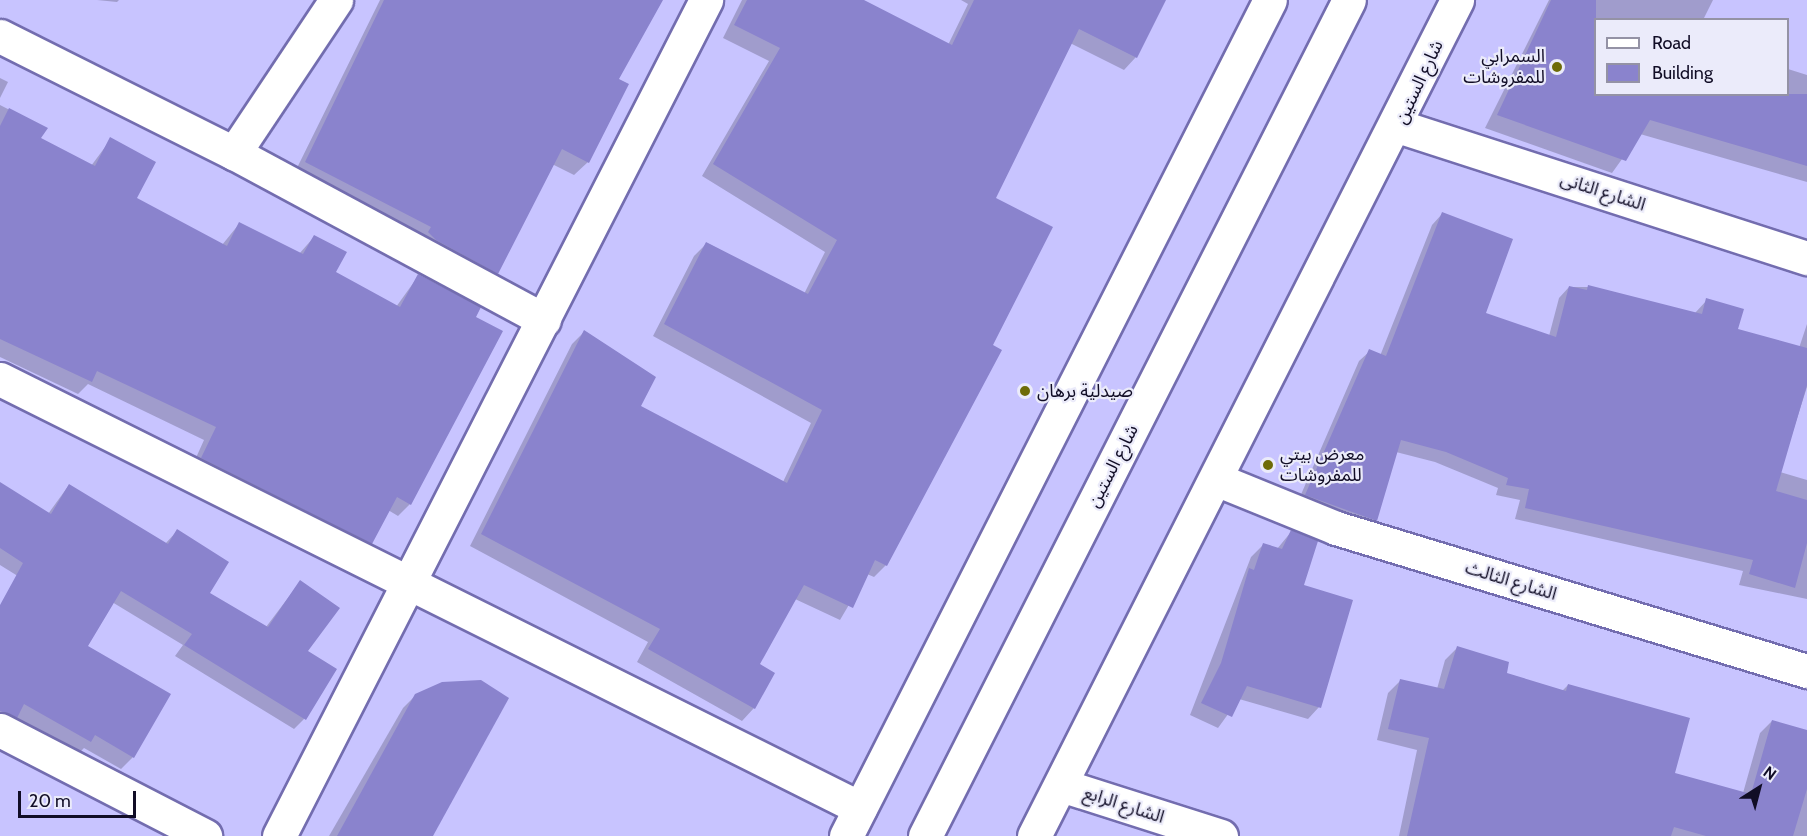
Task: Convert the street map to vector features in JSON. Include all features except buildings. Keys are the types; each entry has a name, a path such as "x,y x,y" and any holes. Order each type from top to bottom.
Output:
{"street":[{"path":"234,153 336,0"},
{"path":"279,836 706,0"},
{"path":"0,379 408,587 650,698 853,822 1270,0"},
{"name":"شارع الستين","path":"925,836 1349,0"},
{"name":"شارع الستين","path":"1034,836 1398,126 1457,0"},
{"path":"0,36 234,153 544,320"},
{"name":"الشارع الثانى","path":"1398,126 1807,258"},
{"name":"الشارع الثالث","path":"1218,480 1336,528 1807,671"},
{"path":"0,730 205,836"},
{"name":"الشارع الرابع","path":"1060,785 1221,836"}],"place":[{"name":"السمرابي للمفروشات","path":"1557,67"},
{"name":"صيدلية برهان","path":"1025,391"},
{"name":"معرض بيتي للمفروشات","path":"1268,465"}]}
